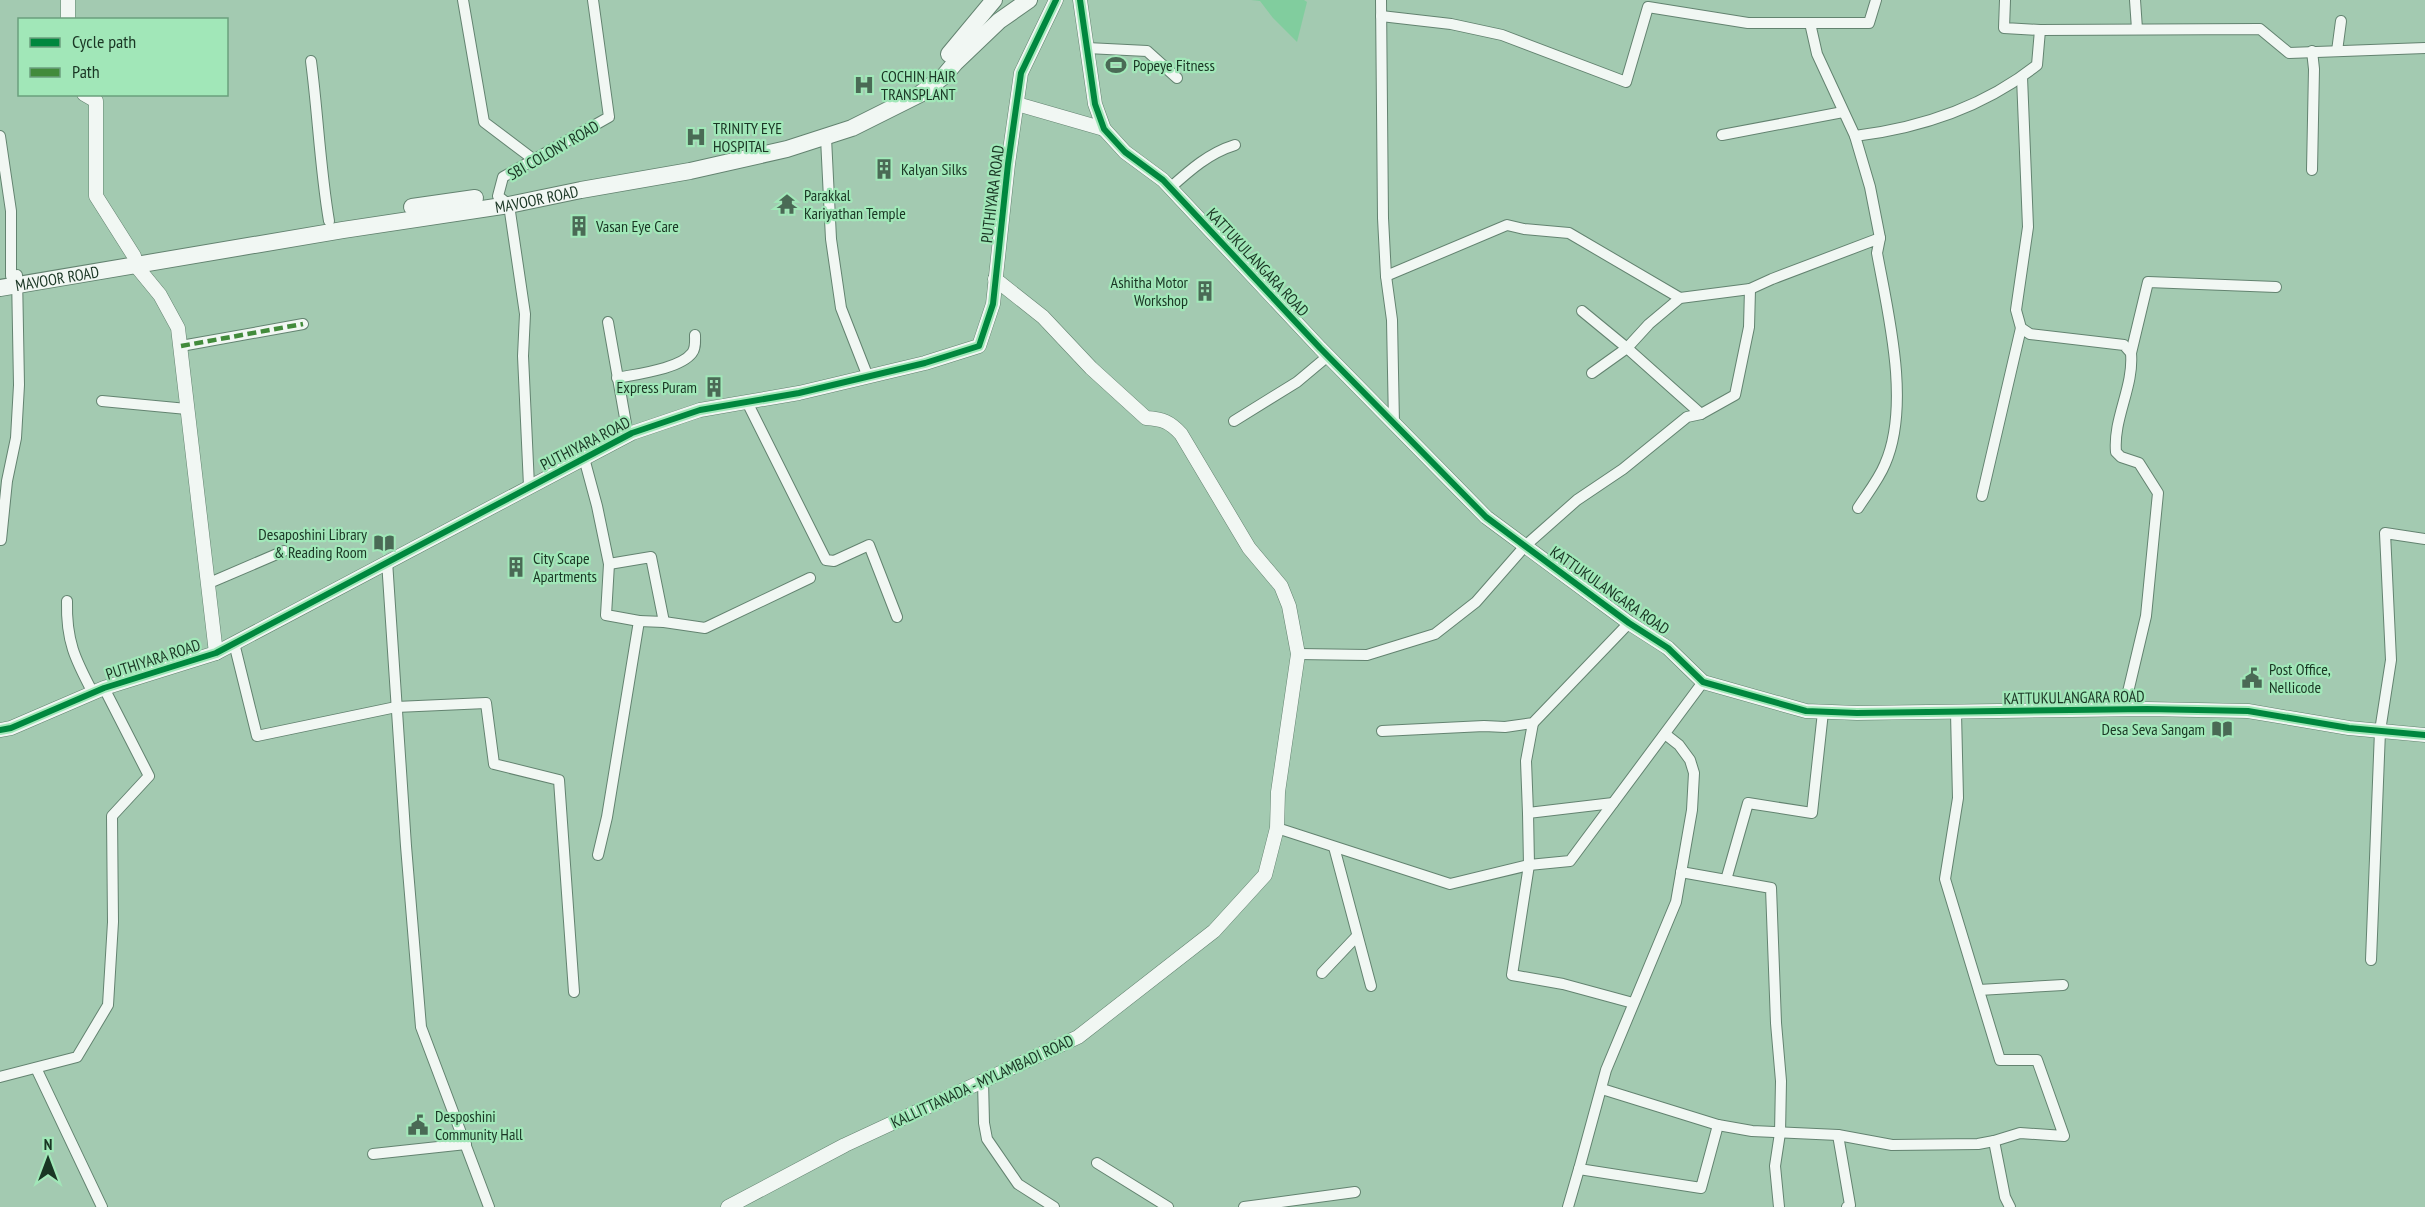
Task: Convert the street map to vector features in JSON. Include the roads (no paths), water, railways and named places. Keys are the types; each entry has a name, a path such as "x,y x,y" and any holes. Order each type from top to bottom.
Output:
{"main road":[{"name":"MAVOOR ROAD","path":"9,280 130,264 343,230 504,200 746,149 848,118 893,97 928,76 958,46 994,0"},
{"name":"MAVOOR ROAD","path":"130,264 329,221 504,200 728,164 826,138 897,107 934,85 979,39 1029,0"}],"street":[{"path":"68,0 68,18"},
{"path":"463,0 484,122 533,159"},
{"name":"SBI COLONY ROAD","path":"504,200 503,177 609,117 593,0"},
{"name":"PUTHIYARA ROAD","path":"0,730 11,728 98,691 216,653 628,435 700,410 799,393 925,363 979,346 993,304 1021,73 1056,0"},
{"name":"KATTUKULANGARA ROAD","path":"1080,0 1095,105 1104,129 1125,152 1170,188 1328,356 1486,517 1629,623 1668,648 1703,682 1806,711 1956,713 2124,709 2248,711 2349,728 2425,735"},
{"path":"1381,0 1381,147 1386,276 1392,320 1394,424"},
{"path":"1676,0 1676,12"},
{"path":"1381,16 1451,24 1502,35 1626,82 1648,8 1748,23 1869,23 1876,0"},
{"path":"2005,0 2004,28 2040,30 2260,29 2289,52 2425,48"},
{"path":"2135,0 2137,29"},
{"path":"2337,51 2341,21"},
{"path":"1810,23 1817,54 1855,136 1870,187 1880,238 1877,253 1897,384 1895,426 1886,464 1858,508"},
{"path":"1855,136 1910,127 1948,115 2022,77 2037,66 2040,30"},
{"path":"1086,48 1147,51 1177,78"},
{"path":"2312,51 2314,69 2312,170"},
{"path":"311,61 321,151 320,167 329,221"},
{"path":"1982,496 2021,328 2016,310 2028,227 2022,77"},
{"path":"87,96 96,101 96,196 130,264 171,312 178,328 188,409 192,468 216,653"},
{"path":"1017,104 1104,129"},
{"path":"1722,135 1843,112"},
{"path":"0,136 11,211 9,280 20,385 16,438 7,481 1,540"},
{"path":"826,138 831,238 841,308 868,377"},
{"path":"1170,188 1193,168 1221,150 1235,145"},
{"path":"504,200 525,314 523,356 529,486"},
{"path":"1386,276 1507,225 1524,229 1569,232 1680,298"},
{"path":"1592,373 1627,348 1649,324 1680,298 1750,289 1880,238"},
{"name":"KALLITTANADA - MYLAMBADI ROAD","path":"738,1205 845,1145 1078,1037 1214,931 1264,874 1277,828 1278,792 1298,654 1289,606 1281,586 1249,548 1181,434 1170,422 1161,418 1146,418 1091,368 1043,318 995,279"},
{"path":"2124,709 2146,616 2158,492 2139,463 2121,457 2116,452 2116,434 2132,368 2131,353 2148,282 2276,287"},
{"path":"1298,654 1366,655 1435,634 1476,602 1525,546 1577,500 1623,469 1687,417 1701,414 1734,395 1749,327 1750,289"},
{"path":"1582,311 1701,414"},
{"path":"608,322 628,435"},
{"path":"181,346 303,324"},
{"path":"2021,328 2030,334 2124,345 2131,353"},
{"path":"617,378 664,368 682,360 691,355 695,335"},
{"path":"1234,421 1297,382 1328,356"},
{"path":"102,401 188,409"},
{"path":"747,402 826,560 834,561 869,545 897,617"},
{"path":"584,458 609,564 606,615 705,628 810,578"},
{"path":"2371,960 2380,731 2391,660 2385,533 2425,539"},
{"path":"207,584 284,551"},
{"path":"609,564 651,556 663,622"},
{"path":"387,561 406,846 422,1027 489,1207"},
{"path":"0,1077 77,1057 108,1005 113,922 112,816 149,776 98,691 76,663 70,644 67,601"},
{"path":"598,855 607,817 639,621"},
{"path":"1629,623 1533,723 1526,761 1530,865 1512,975 1563,984 1633,1003"},
{"path":"234,643 257,736 396,706 486,703 494,764 559,780 574,992"},
{"path":"1277,828 1450,884 1530,865 1570,861 1703,682"},
{"path":"1726,880 1748,803 1812,813 1823,712"},
{"path":"1602,1089 1718,1125 1752,1131 1838,1135 1892,1145 1978,1144 2020,1133 2064,1136 2037,1060 2000,1060 1945,879 1958,798 1956,713"},
{"path":"1382,731 1505,727 1533,723"},
{"path":"1568,1207 1606,1070 1676,902 1692,810 1694,773 1690,760 1665,734"},
{"path":"1527,813 1613,803"},
{"path":"1334,847 1371,986"},
{"path":"1681,872 1771,888 1776,1023 1781,1081 1780,1133 1775,1166 1779,1207"},
{"path":"1322,973 1357,936"},
{"path":"1979,990 2063,985"},
{"path":"36,1068 102,1207"},
{"path":"983,1081 987,1139 1018,1184 1054,1207"},
{"path":"1579,1169 1701,1188 1718,1125"},
{"path":"1838,1135 1851,1206"},
{"path":"1994,1141 2005,1197 2010,1207"},
{"path":"372,1154 466,1144"},
{"path":"1097,1163 1168,1207"},
{"path":"1244,1207 1355,1192"}],"place":[{"name":"Popeye Fitness","path":"1116,65"},
{"name":"COCHIN HAIR TRANSPLANT","path":"864,85"},
{"name":"TRINITY EYE HOSPITAL","path":"696,137"},
{"name":"Kalyan Silks","path":"884,169"},
{"name":"Parakkal Kariyathan Temple","path":"787,204"},
{"name":"Vasan Eye Care","path":"579,226"},
{"name":"Ashitha Motor Workshop","path":"1205,291"},
{"name":"Express Puram","path":"714,387"},
{"name":"Desaposhini Library & Reading Room","path":"384,543"},
{"name":"City Scape Apartments","path":"516,567"},
{"name":"Post Office, Nellicode","path":"2252,678"},
{"name":"Desa Seva Sangam","path":"2222,729"},
{"name":"Desposhini Community Hall","path":"418,1125"}]}
